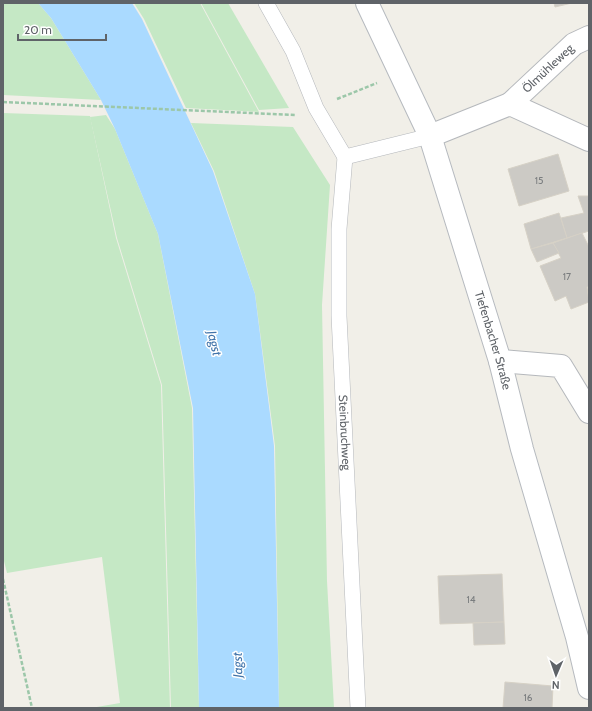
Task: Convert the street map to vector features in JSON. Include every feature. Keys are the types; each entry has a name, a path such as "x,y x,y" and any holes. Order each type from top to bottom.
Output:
{"main road":[{"name":"Tiefenbacher Straße","path":"368,3 430,136 500,361 522,449 577,637 589,688"},
{"name":"Ölmühleweg","path":"510,104 574,44 589,38"},
{"path":"430,136 510,104 589,140"},
{"path":"500,361 561,366 589,412"}],"lane":[{"path":"266,3 293,51 316,108 345,157 430,136"},
{"name":"Steinbruchweg","path":"345,157 339,229 339,316 358,708"}],"path":[{"path":"3,102 293,116 401,73"},
{"path":"3,579 32,708"}],"green space":[{"path":"3,3 38,3 51,18 101,100 3,95"},
{"path":"134,3 200,3 259,112 186,108 144,19"},
{"path":"201,3 228,3 289,108 259,110"},
{"path":"3,113 90,116 116,238 161,385 170,708 91,708 120,703 102,557 7,573 3,557"},
{"path":"106,115 115,129 158,234 192,408 199,708 171,708 162,385 117,238 90,117"},
{"path":"191,123 293,127 330,185 322,305 327,581 334,708 279,708 275,446 255,294 214,171"}],"water":[{"name":"Jagst","path":"38,3 132,3 142,19 213,171 255,294 274,446 279,708 199,708 193,408 158,234 115,129 101,100 51,18"}],"building":[{"path":"554,3 572,3 555,7"},
{"path":"558,154 569,191 519,206 508,169"},
{"path":"578,196 589,196 589,231 567,238 561,218 584,213"},
{"path":"559,213 567,238 531,249 524,224"},
{"path":"582,233 589,247 589,286 587,287 589,302 571,309 566,296 555,301 540,266 561,258 553,243"},
{"path":"553,243 559,253 537,262 531,249"},
{"path":"502,574 504,622 440,624 438,576"},
{"path":"504,622 505,644 474,645 473,623"},
{"path":"505,682 553,686 552,708 503,708"}]}
